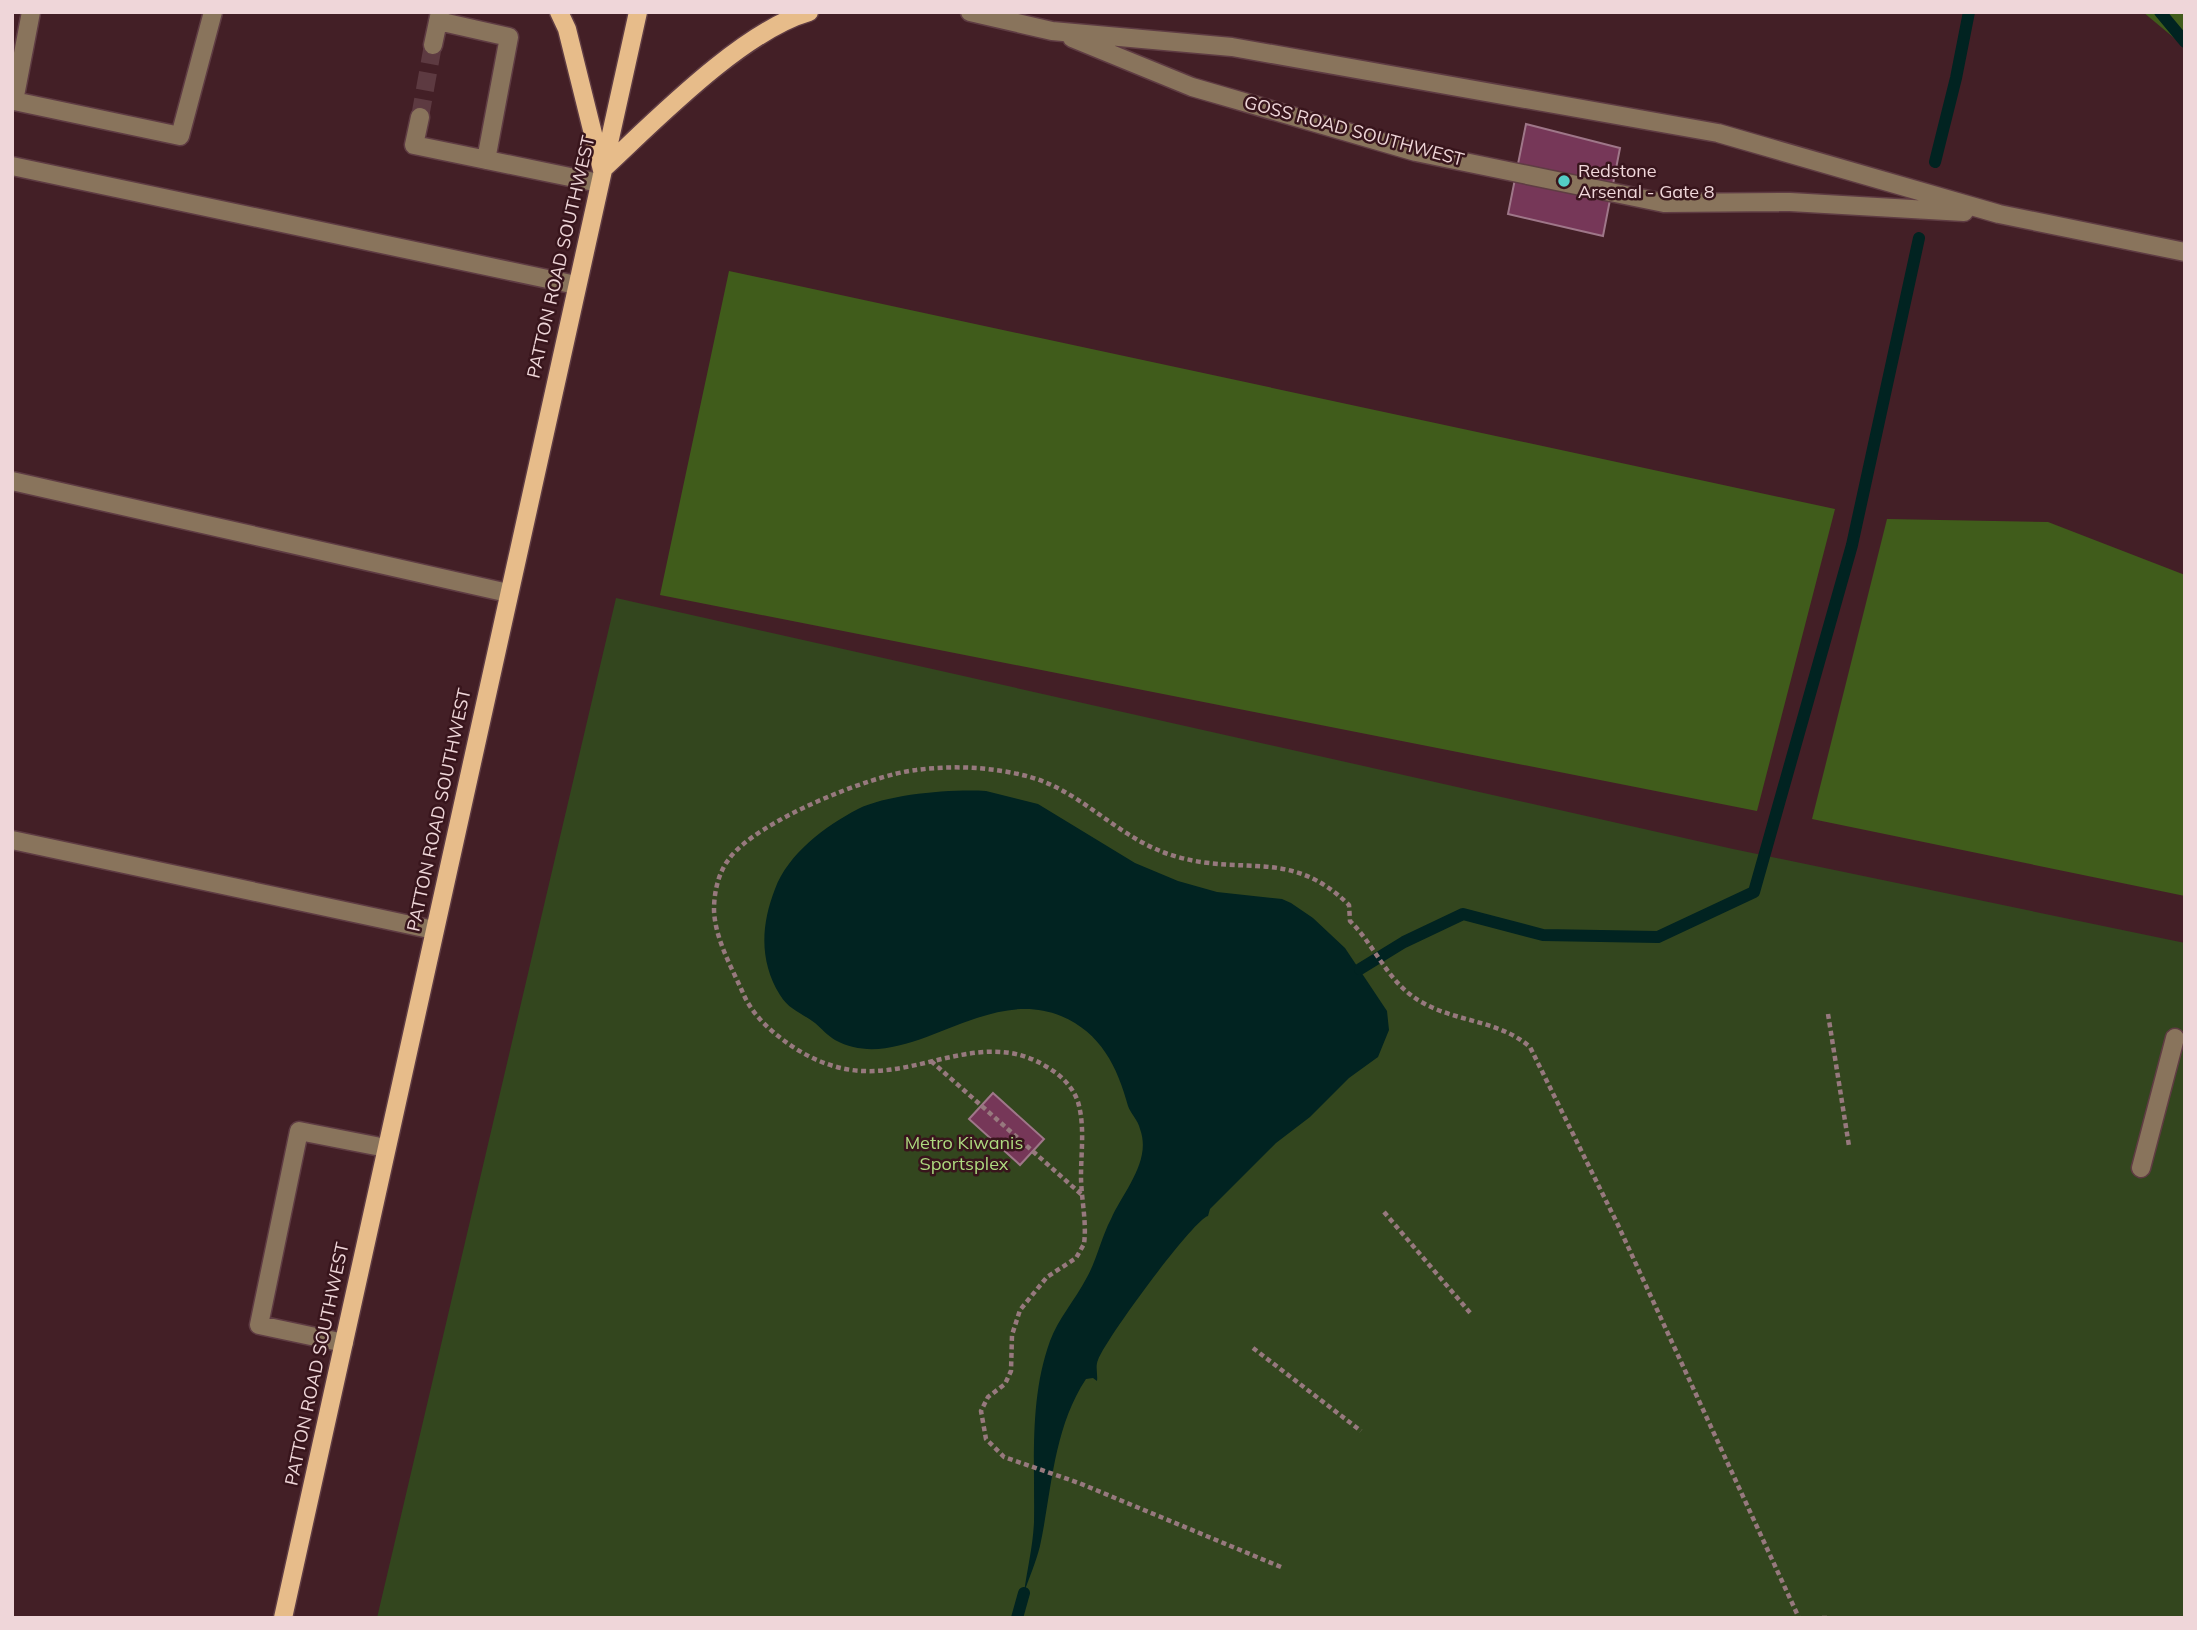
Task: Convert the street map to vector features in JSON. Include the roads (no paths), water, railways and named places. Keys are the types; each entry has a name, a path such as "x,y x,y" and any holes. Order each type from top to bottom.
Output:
{"main road":[{"path":"559,12 567,29 601,177 747,43 792,17 809,12"},
{"name":"PATTON ROAD SOUTHWEST","path":"283,1618 638,12"}],"street":[{"path":"31,12 14,101 180,136 213,12"},
{"name":"GOSS ROAD SOUTHWEST","path":"970,12 1052,30 1232,47 1718,133 1999,214 2185,252"},
{"path":"433,45 439,17 509,37 486,160"},
{"name":"GOSS ROAD SOUTHWEST","path":"1052,30 1192,87 1416,152 1664,203 1790,202 1999,214"},
{"path":"419,117 414,145 486,160 601,177"},
{"path":"12,166 576,285"},
{"path":"12,481 508,593"},
{"path":"12,840 434,930"},
{"path":"2141,1168 2175,1038"},
{"path":"344,1343 259,1325 299,1131 386,1148"}],"water":[{"path":"986,791 1038,804 1135,863 1178,881 1217,892 1282,899 1291,903 1313,918 1345,948 1387,1011 1389,1030 1378,1057 1349,1078 1310,1117 1276,1143 1210,1209 1208,1216 1185,1237 1168,1258 1104,1348 1098,1360 1097,1381 1093,1378 1086,1379 1075,1398 1060,1439 1040,1546 1024,1593 1033,1531 1034,1431 1043,1363 1053,1333 1090,1272 1108,1226 1139,1164 1143,1141 1139,1126 1129,1109 1119,1077 1105,1052 1087,1032 1061,1016 1032,1009 1003,1011 889,1048 862,1049 835,1040 784,1000 768,969 764,943 770,902 781,876 809,842 833,824 858,809 903,796"}],"waterway":[{"path":"1935,162 1969,12"},
{"path":"2160,12 2185,42"},
{"path":"1360,969 1404,942 1463,914 1543,935 1658,937 1754,892 1852,545 1919,238"},
{"path":"1017,1618 1024,1593"}],"tunnel":[{"path":"420,117 433,45"}],"place":[{"name":"Redstone Arsenal - Gate 8","path":"1564,181"}],"park label":[{"name":"Metro Kiwanis Sportsplex","path":"964,1153"}]}
